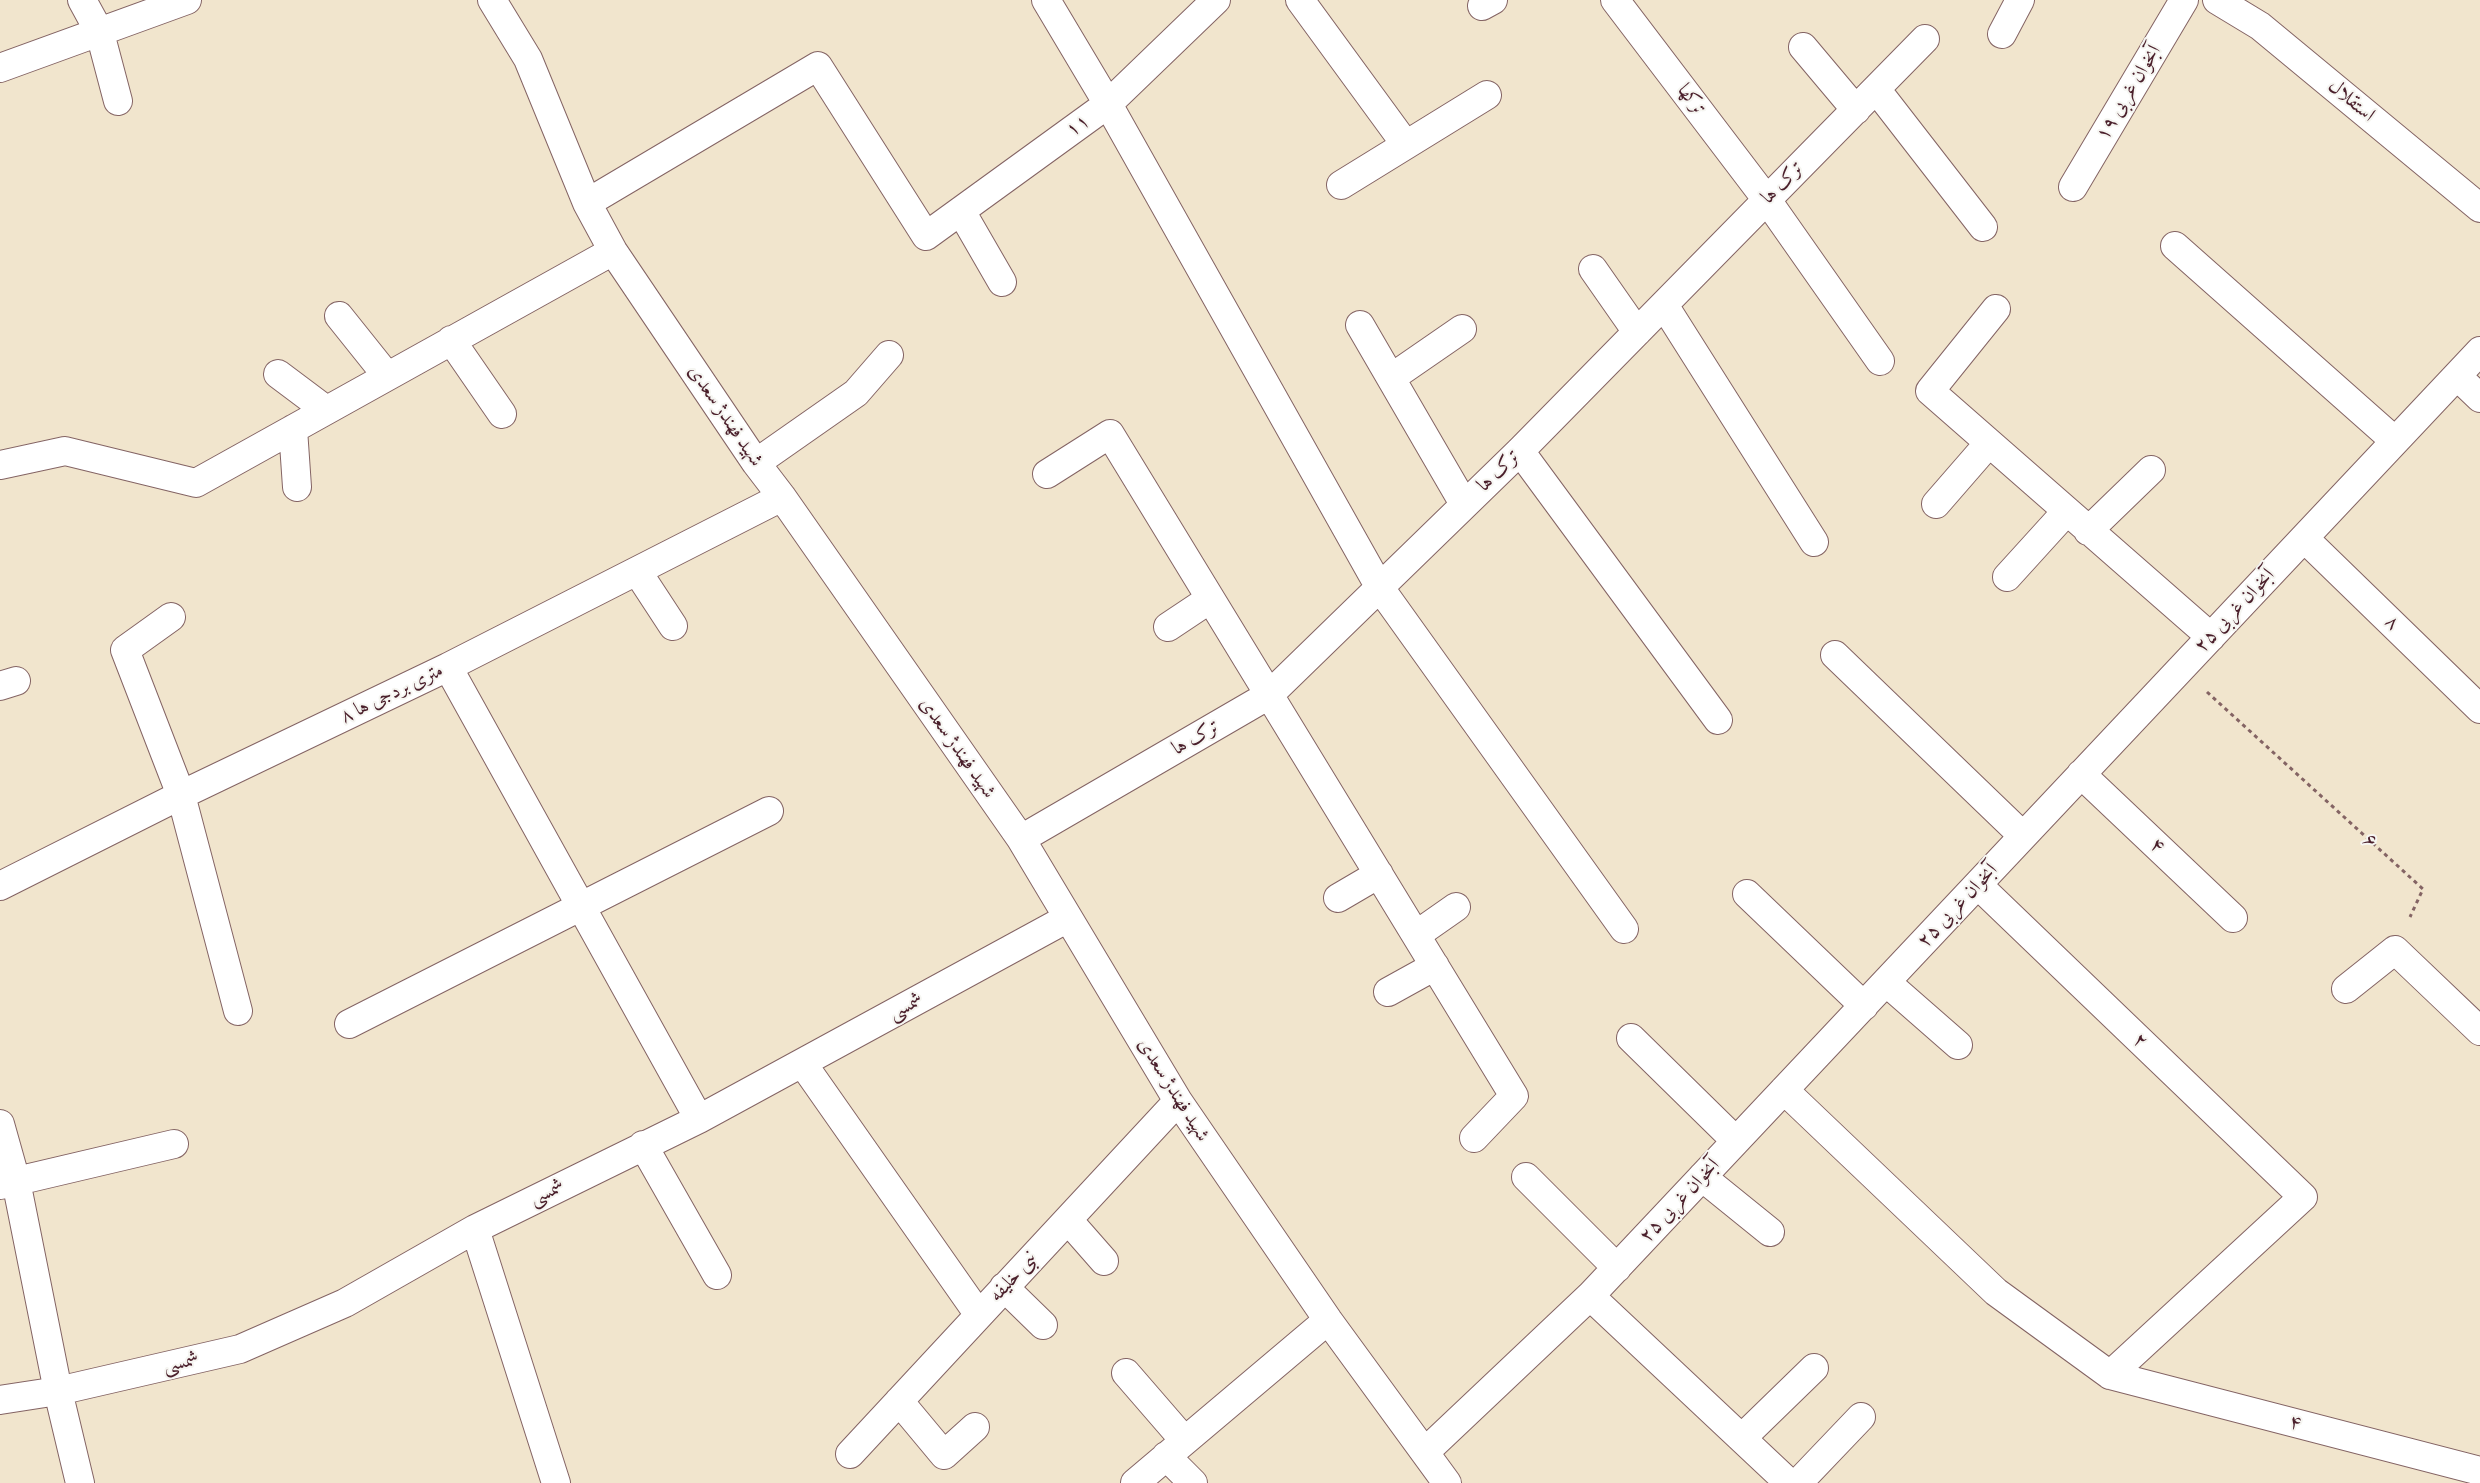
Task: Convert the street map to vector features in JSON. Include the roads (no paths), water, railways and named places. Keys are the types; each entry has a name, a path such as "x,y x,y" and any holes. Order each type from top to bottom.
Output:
{"street":[{"path":"82,0 100,33 118,101"},
{"path":"0,68 187,0"},
{"name":"شهید فهندژ سعدی","path":"492,0 528,60 587,203 613,251 756,463 782,497 1022,840 1178,1101 1328,1320 1447,1483"},
{"path":"1046,0 1108,104 1380,588 1624,929"},
{"name":"۱۱","path":"587,203 818,66 926,236 1108,104 1216,0"},
{"path":"1300,0 1406,145"},
{"path":"2002,34 2020,0"},
{"name":"آبخوان غربی ۱۹","path":"2074,187 2184,0"},
{"name":"استقلال","path":"2217,0 2260,26 2480,208"},
{"name":"ترکها","path":"1628,4 1880,361"},
{"name":"ترک ها","path":"1022,840 1269,695 1520,451 1925,39"},
{"path":"1803,47 1856,110"},
{"path":"1876,90 1983,227"},
{"path":"1341,185 1487,95"},
{"path":"961,211 1002,282"},
{"path":"2175,246 2395,441"},
{"path":"0,465 65,451 196,483 613,251"},
{"path":"1593,269 1637,332"},
{"path":"1664,305 1814,542"},
{"path":"1996,309 1930,391 2211,637"},
{"path":"339,316 387,376"},
{"path":"1360,325 1464,504"},
{"path":"1392,378 1462,329"},
{"path":"451,340 502,414"},
{"name":"آبخوان غربی ۲۵","path":"1425,1452 1590,1296 1617,1268 2480,351"},
{"path":"756,463 856,393 889,355"},
{"path":"278,374 326,410"},
{"path":"2457,376 2480,398"},
{"path":"293,429 297,487"},
{"path":"1047,474 1110,434 1514,1096 1474,1138"},
{"path":"1936,504 1989,443"},
{"path":"1520,451 1718,720"},
{"path":"2088,531 2151,470"},
{"name":"۸ متری بردجی ها","path":"0,886 181,795 448,667 782,497"},
{"path":"2007,577 2066,512"},
{"name":"۸","path":"2304,538 2480,708"},
{"path":"637,571 673,626"},
{"path":"1168,627 1210,599"},
{"path":"172,617 126,650 181,795 238,1011"},
{"path":"1835,655 2023,836"},
{"path":"448,667 699,1119"},
{"name":"۴","path":"2082,774 2233,918"},
{"path":"349,1024 769,811"},
{"path":"1338,898 1379,874"},
{"name":"۲","path":"1978,885 2303,1197 2110,1375"},
{"path":"1747,894 1864,1006"},
{"path":"1416,934 1456,908"},
{"name":"شمسی","path":"0,1400 58,1392 240,1349 345,1303 475,1229 699,1119 803,1064 1068,918"},
{"path":"2346,989 2395,950 2480,1031"},
{"path":"1388,992 1436,966"},
{"path":"1886,982 1958,1045"},
{"path":"1631,1038 1736,1141"},
{"path":"803,1064 979,1315"},
{"path":"1784,1090 1996,1292 2110,1375"},
{"name":"نبی خلیفه","path":"850,1454 1178,1101"},
{"path":"0,1124 8,1183 80,1483"},
{"path":"8,1183 174,1144"},
{"path":"644,1145 717,1275"},
{"path":"1526,1177 1617,1268"},
{"path":"1702,1177 1770,1232"},
{"path":"1068,1220 1104,1261"},
{"path":"475,1229 556,1483"},
{"path":"1004,1288 1043,1325"},
{"path":"1590,1296 1789,1483"},
{"path":"1135,1483 1328,1320"},
{"path":"1743,1438 1814,1368"},
{"path":"1126,1373 1175,1448 1193,1483"},
{"name":"۴","path":"2110,1375 2480,1471"},
{"path":"899,1402 944,1455 976,1427"},
{"path":"1798,1483 1861,1417"}]}
